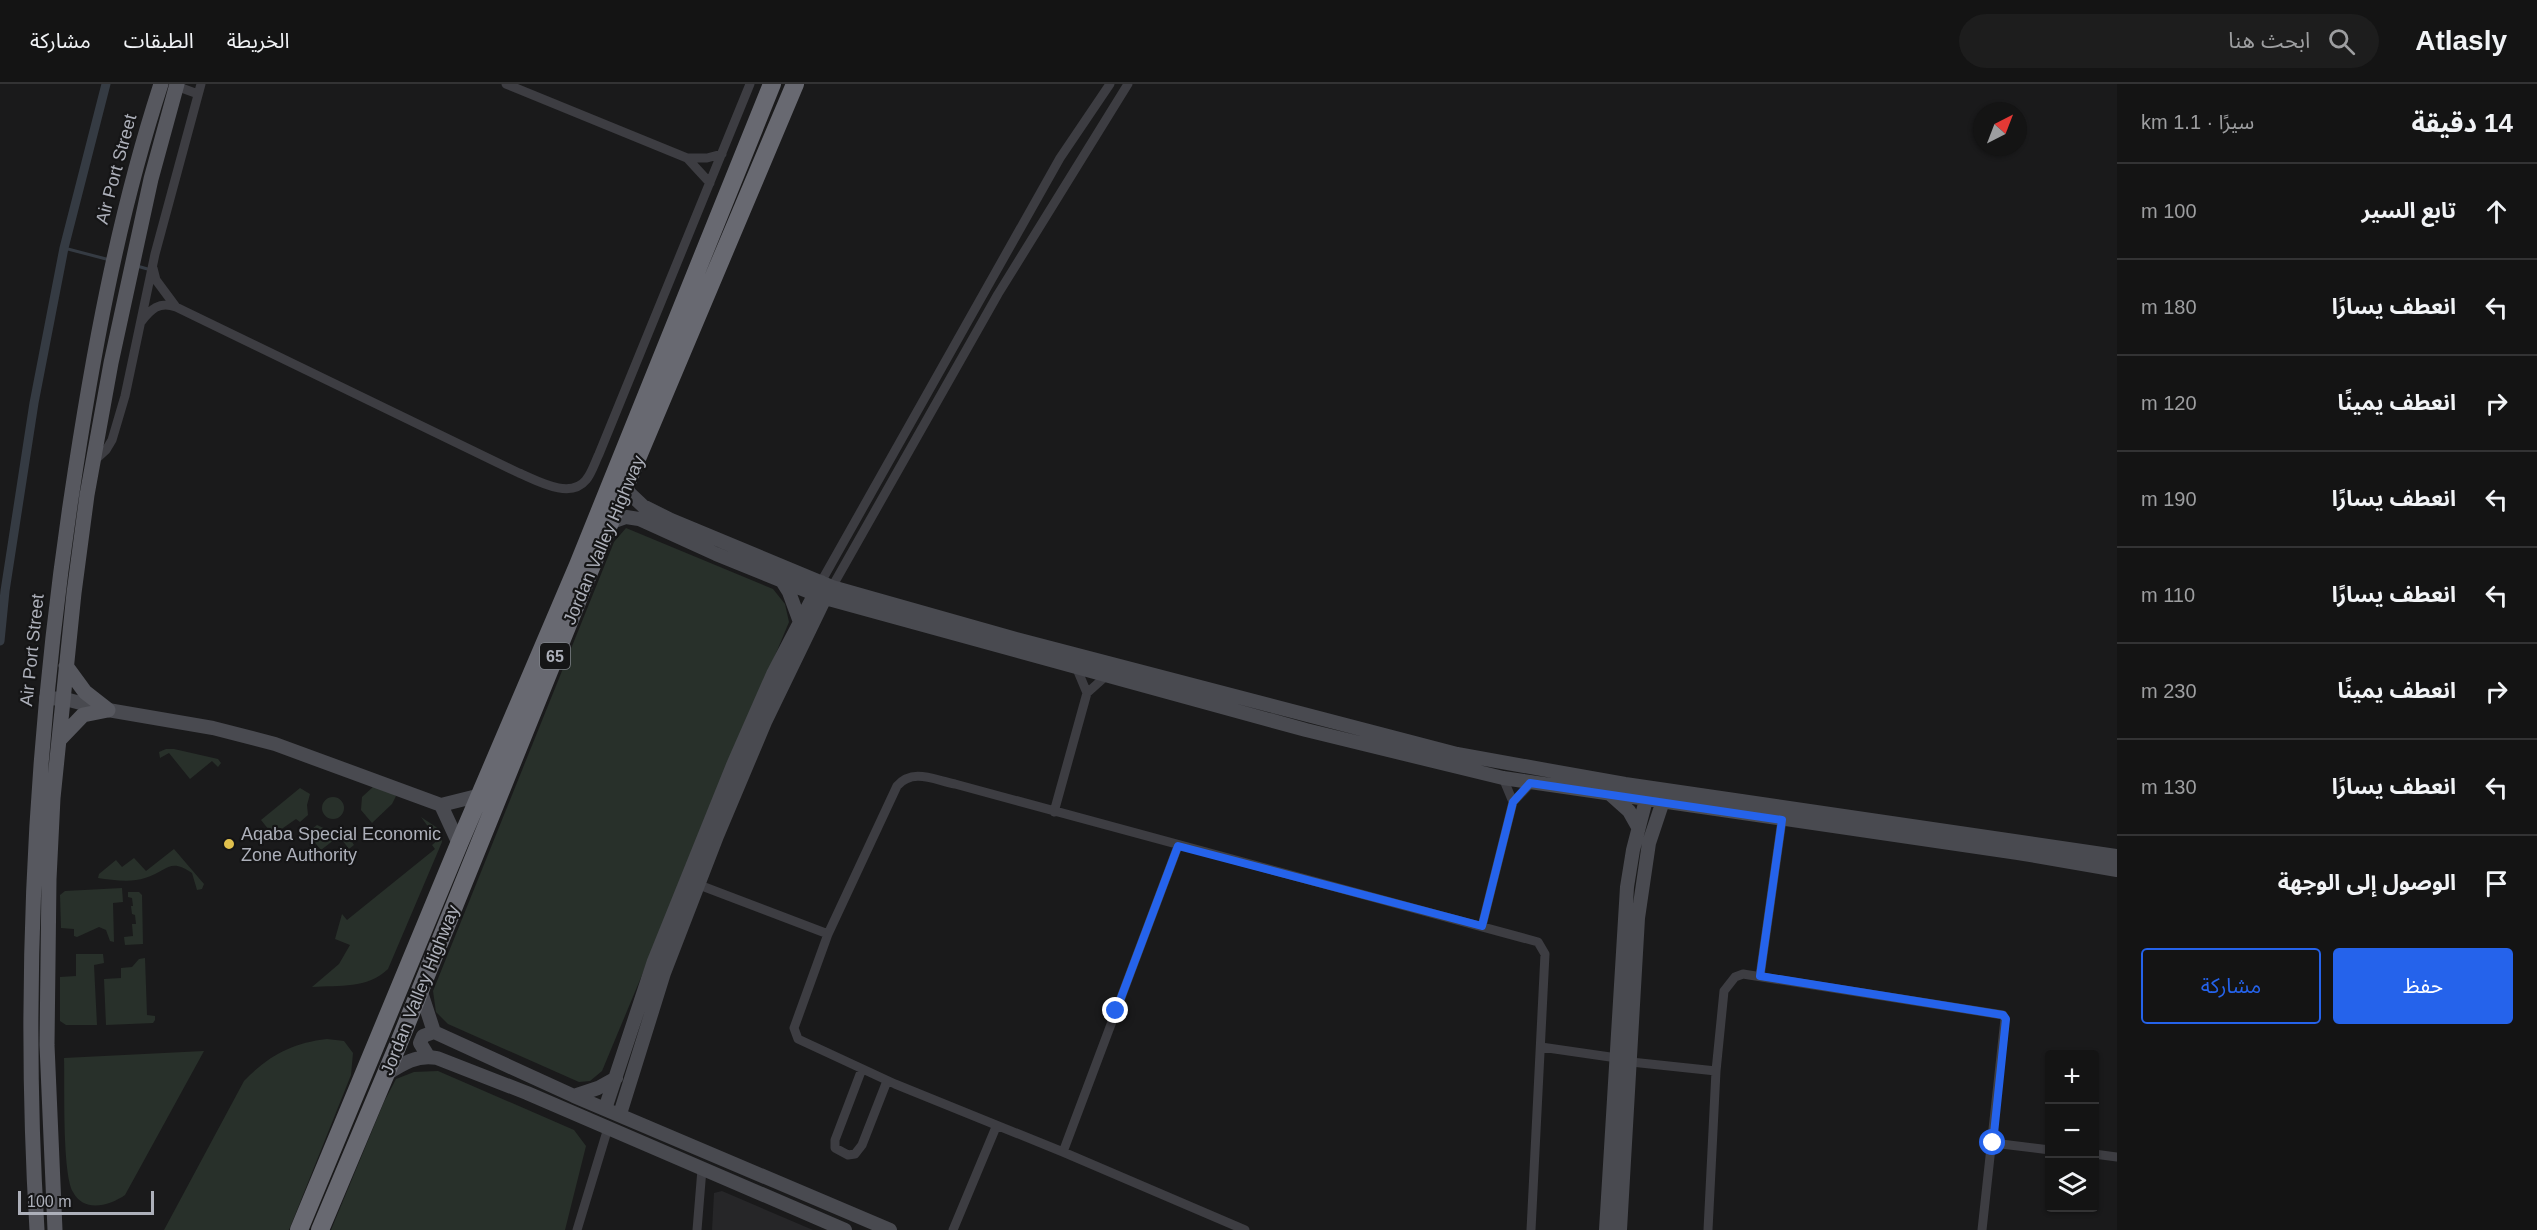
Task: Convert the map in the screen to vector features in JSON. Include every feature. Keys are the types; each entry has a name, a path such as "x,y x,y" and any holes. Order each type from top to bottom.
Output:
{"highway":[{"name":"Jordan Valley Highway","path":"320,1230 402,1035 772,84"},
{"name":"Jordan Valley Highway","path":"299,1230 459,844 584,568 612,522 795,84"},
{"path":"384,1028 402,1035"}],"main road":[{"name":"Air Port Street","path":"37,1230 30,1051 34,862 46,698 61,562 99,327 127,199 161,84"},
{"name":"Air Port Street","path":"55,1230 47,1045 49,879 66,666 93,462 111,363 142,218 177,85"},
{"path":"66,666 85,692 108,710"},
{"path":"60,739 83,715 108,710"}],"street":[{"path":"93,462 106,450 116,428 132,371 152,267 201,84"},
{"path":"506,84 687,158 707,158 722,154"},
{"path":"141,322 157,306 167,304 176,307 519,473 561,488 575,487 586,480 599,454 750,84"},
{"path":"605,1109 654,961 815,620 823,590 1060,158 1110,84"},
{"path":"620,1114 692,882 752,722 800,622 823,590 1004,284 1128,84"},
{"path":"177,85 198,94"},
{"path":"687,158 710,183"},
{"path":"152,267 156,280 176,307"},
{"path":"625,489 643,506 823,590 847,606 1306,730 1503,778 1610,794 1648,794"},
{"path":"612,522 626,517 639,519 782,581 1017,639 1456,754 1648,794 2117,856"},
{"path":"782,581 789,592 800,622"},
{"path":"815,620 847,606"},
{"path":"1077,669 1087,693"},
{"path":"1054,812 1087,693 1106,676"},
{"path":"46,698 65,699 108,710 213,728 275,744 441,805 481,795"},
{"path":"1245,1230 1063,1152 996,1127 887,1081 798,1039 794,1032 828,934 897,786 909,776 955,784 1178,846 1534,940 1543,948 1545,954 1531,1230"},
{"path":"1503,778 1513,802"},
{"path":"1482,926 1513,802 1530,783"},
{"path":"1610,794 1629,811 1638,827"},
{"path":"1606,1230 1627,887 1638,827 1648,794"},
{"path":"1665,796 1684,805 2018,853 2117,870"},
{"path":"1620,1230 1638,918 1649,843 1665,796"},
{"path":"441,805 459,844"},
{"path":"1656,825 1684,805"},
{"path":"1760,976 1782,820"},
{"path":"1063,1152 1178,846"},
{"path":"692,882 828,934"},
{"path":"1708,1230 1716,1071 1724,991 1728,983 1743,974 2003,1015 2006,1019 1982,1230"},
{"path":"420,989 434,1032"},
{"path":"428,1056 420,1043 423,1036 434,1032 574,1096 890,1230"},
{"path":"1541,1047 1617,1058"},
{"path":"385,1075 406,1061 428,1056 455,1064 845,1230"},
{"path":"1630,1062 1716,1071"},
{"path":"862,1070 834,1144 840,1152 848,1155 855,1154 862,1145 887,1081"},
{"path":"574,1096 598,1088 615,1078"},
{"path":"627,1090 635,1110 646,1126"},
{"path":"953,1230 996,1127"},
{"path":"577,1230 608,1128"},
{"path":"1993,1143 2045,1150"},
{"path":"2099,1155 2117,1157"},
{"path":"698,1230 702,1170"}],"shaded area":[{"path":"626,528 773,589 785,604 789,622 602,1071 590,1081 579,1082 448,1024 436,1012 433,991 614,542"},
{"path":"166,749 218,759 221,763 218,767 212,761 190,779 169,753 160,758 159,752"},
{"path":"374,786 383,788 396,796 392,804 372,823 361,810 362,797"},
{"path":"300,788 310,794 307,805 308,815 300,822 296,819 273,835 261,820"},
{"path":"333,797 341,800 344,808 341,816 333,819 325,816 322,808 325,800"},
{"path":"421,817 439,829 442,842 388,969 362,983 312,987 339,964 350,945 335,939 342,914 347,920 435,849 432,845 438,840"},
{"path":"317,825 332,832 345,831 354,845 349,849 339,836 321,850 307,833"},
{"path":"174,849 204,884 202,889 197,890 192,873 178,866 168,867 145,878 134,880 98,878 99,874 116,860 122,867 134,858 146,871"},
{"path":"122,888 123,902 113,903 114,942 110,941 106,930 99,927 77,937 74,936 74,929 61,928 60,895 65,891"},
{"path":"128,892 139,892 142,895 143,944 125,945 124,937 133,936 132,924 136,924 135,915 132,914 132,898 128,897"},
{"path":"76,954 103,954 104,963 94,965 97,1025 66,1025 60,1021 60,977 76,976"},
{"path":"145,958 147,1015 155,1016 155,1020 153,1023 106,1025 104,979 121,978 121,968 132,967 139,959"},
{"path":"327,1039 344,1041 353,1053 351,1075 289,1230 164,1230 244,1081 262,1064 281,1052 292,1047"},
{"path":"204,1051 125,1195 97,1206 78,1199 69,1182 67,1166 64,1058"},
{"path":"438,1071 574,1130 586,1146 565,1230 331,1230 384,1102 396,1079 414,1072"},
{"path":"722,1191 813,1230 712,1230 714,1193"}],"waterway":[{"path":"0,641 5,591 34,403 64,248 106,84"},
{"path":"64,248 110,260"},
{"path":"137,266 151,270"}],"place":[{"name":"Aqaba Special Economic Zone Authority","path":"229,844"}],"route":[{"path":"1116,1011 1178,846 1482,926 1513,802 1530,783 1708,808 1782,820 1760,976 2003,1015 2006,1019 1993,1143"}]}
